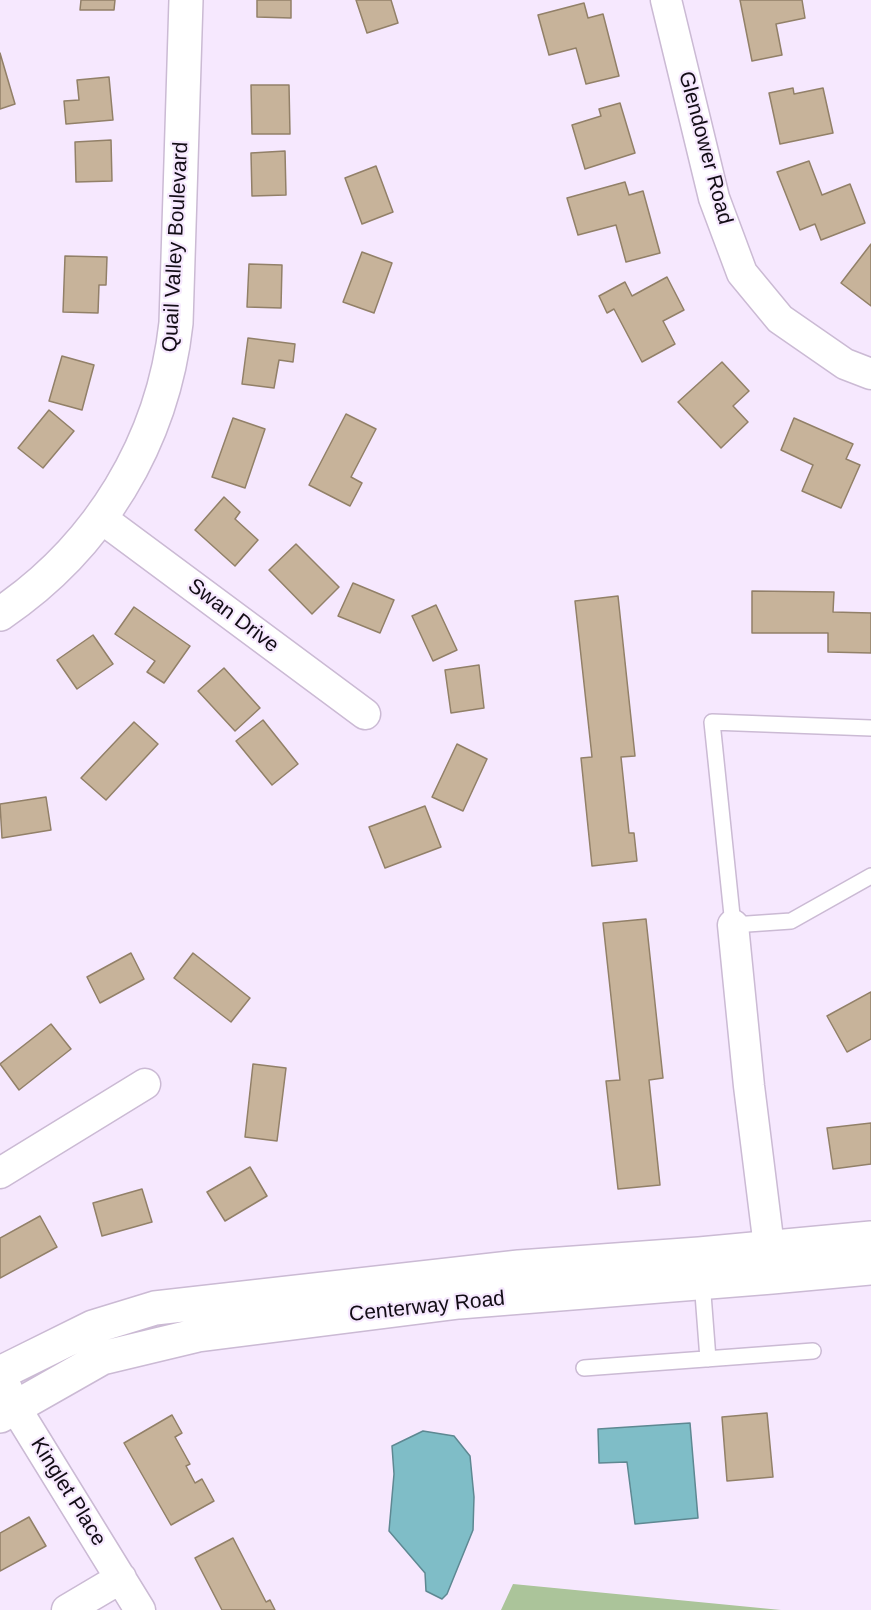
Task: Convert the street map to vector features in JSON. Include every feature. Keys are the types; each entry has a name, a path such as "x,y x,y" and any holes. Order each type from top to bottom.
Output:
{"street":[{"name":"Quail Valley Boulevard","path":"0,614 27,595 58,568 87,537 124,484 153,423 174,343 186,0"},
{"name":"Glendower Road","path":"666,0 714,198 742,273 780,320 845,364 871,374"},
{"name":"Swan Drive","path":"101,518 365,714"},
{"path":"733,925 748,1086 771,1262"},
{"path":"0,1173 145,1084"},
{"name":"Centerway Road","path":"771,1262 871,1238"},
{"name":"Centerway Road","path":"8,1412 102,1358 198,1335 701,1268 771,1262 871,1268"},
{"name":"Centerway Road","path":"0,1373 93,1327 155,1308 519,1267 701,1268"},
{"name":"Kinglet Place","path":"0,1373 8,1412 121,1578 140,1610"},
{"path":"67,1610 121,1578"}],"lane":[{"path":"871,728 712,722 733,925 791,921 871,876"},
{"path":"701,1268 708,1359"},
{"path":"584,1368 813,1351"}],"green space":[{"path":"513,1584 781,1610 501,1610"}],"water":[{"path":"690,1423 698,1518 635,1524 627,1462 599,1463 598,1429"},
{"path":"423,1431 454,1436 470,1456 474,1497 473,1530 447,1594 442,1599 426,1591 425,1573 389,1531 394,1474 392,1446"}],"building":[{"path":"81,0 115,0 114,10 80,10"},
{"path":"257,0 291,0 291,18 257,17"},
{"path":"356,0 391,0 398,23 367,33"},
{"path":"740,0 802,0 805,18 776,24 782,55 752,61"},
{"path":"584,3 588,18 603,14 619,76 586,84 576,48 549,55 538,15"},
{"path":"0,53 15,104 0,109"},
{"path":"109,77 113,120 66,124 64,101 79,100 77,80"},
{"path":"251,85 289,85 290,134 252,134"},
{"path":"793,88 794,94 823,88 833,133 780,144 769,93"},
{"path":"620,103 635,153 585,169 572,125 601,116 599,109"},
{"path":"111,140 112,181 76,182 75,142"},
{"path":"285,151 286,195 252,196 251,153"},
{"path":"809,161 822,195 850,184 865,223 821,240 815,224 800,230 777,172"},
{"path":"376,166 393,212 362,224 345,178"},
{"path":"625,182 629,195 643,191 660,253 626,262 616,225 578,235 567,198"},
{"path":"871,244 871,306 841,283"},
{"path":"362,252 392,263 374,313 343,302"},
{"path":"65,256 107,257 106,285 99,285 98,313 63,312"},
{"path":"249,264 282,265 281,308 247,307"},
{"path":"667,277 684,310 663,321 675,344 642,362 614,309 607,313 599,296 625,282 632,296"},
{"path":"248,338 295,344 293,362 279,360 274,388 242,384"},
{"path":"62,356 94,365 82,410 49,401"},
{"path":"722,362 749,391 733,406 748,422 721,448 678,402"},
{"path":"49,410 74,431 43,468 18,448"},
{"path":"346,414 376,429 351,477 362,483 350,506 309,485"},
{"path":"233,418 265,429 245,488 212,477"},
{"path":"794,418 853,444 846,459 860,465 841,508 802,491 813,465 781,450"},
{"path":"224,497 240,512 235,519 258,540 235,566 195,530"},
{"path":"296,544 339,587 312,614 269,570"},
{"path":"353,583 394,600 380,633 338,616"},
{"path":"752,591 834,592 833,612 871,613 871,653 828,652 828,633 752,633"},
{"path":"618,596 635,756 621,757 629,833 634,833 637,861 592,866 581,758 592,757 575,601"},
{"path":"436,605 457,650 433,661 412,616"},
{"path":"134,607 190,646 164,683 147,672 155,661 115,634"},
{"path":"93,635 113,664 77,689 57,660"},
{"path":"479,665 484,708 451,713 445,670"},
{"path":"224,668 260,708 235,731 198,691"},
{"path":"263,720 298,764 272,785 236,741"},
{"path":"134,722 158,744 106,800 81,778"},
{"path":"457,744 487,759 463,811 432,797"},
{"path":"46,797 51,830 2,838 0,804"},
{"path":"425,806 441,847 385,868 369,827"},
{"path":"646,919 663,1078 649,1080 660,1185 618,1189 606,1081 620,1080 603,923"},
{"path":"131,953 144,979 100,1003 87,977"},
{"path":"193,953 250,998 231,1022 174,978"},
{"path":"871,992 871,1039 847,1052 827,1016"},
{"path":"51,1024 71,1049 19,1090 0,1064"},
{"path":"253,1064 286,1068 277,1141 245,1137"},
{"path":"871,1123 871,1164 833,1169 827,1128"},
{"path":"250,1167 267,1196 225,1221 207,1192"},
{"path":"142,1189 152,1222 102,1236 93,1203"},
{"path":"40,1216 57,1247 0,1278 0,1238"},
{"path":"767,1413 773,1477 727,1481 722,1417"},
{"path":"172,1415 182,1433 175,1437 190,1464 186,1466 195,1483 202,1479 214,1501 171,1525 124,1443"},
{"path":"29,1517 46,1546 0,1571 0,1533"},
{"path":"233,1538 266,1602 270,1600 275,1610 222,1610 195,1558"}]}
